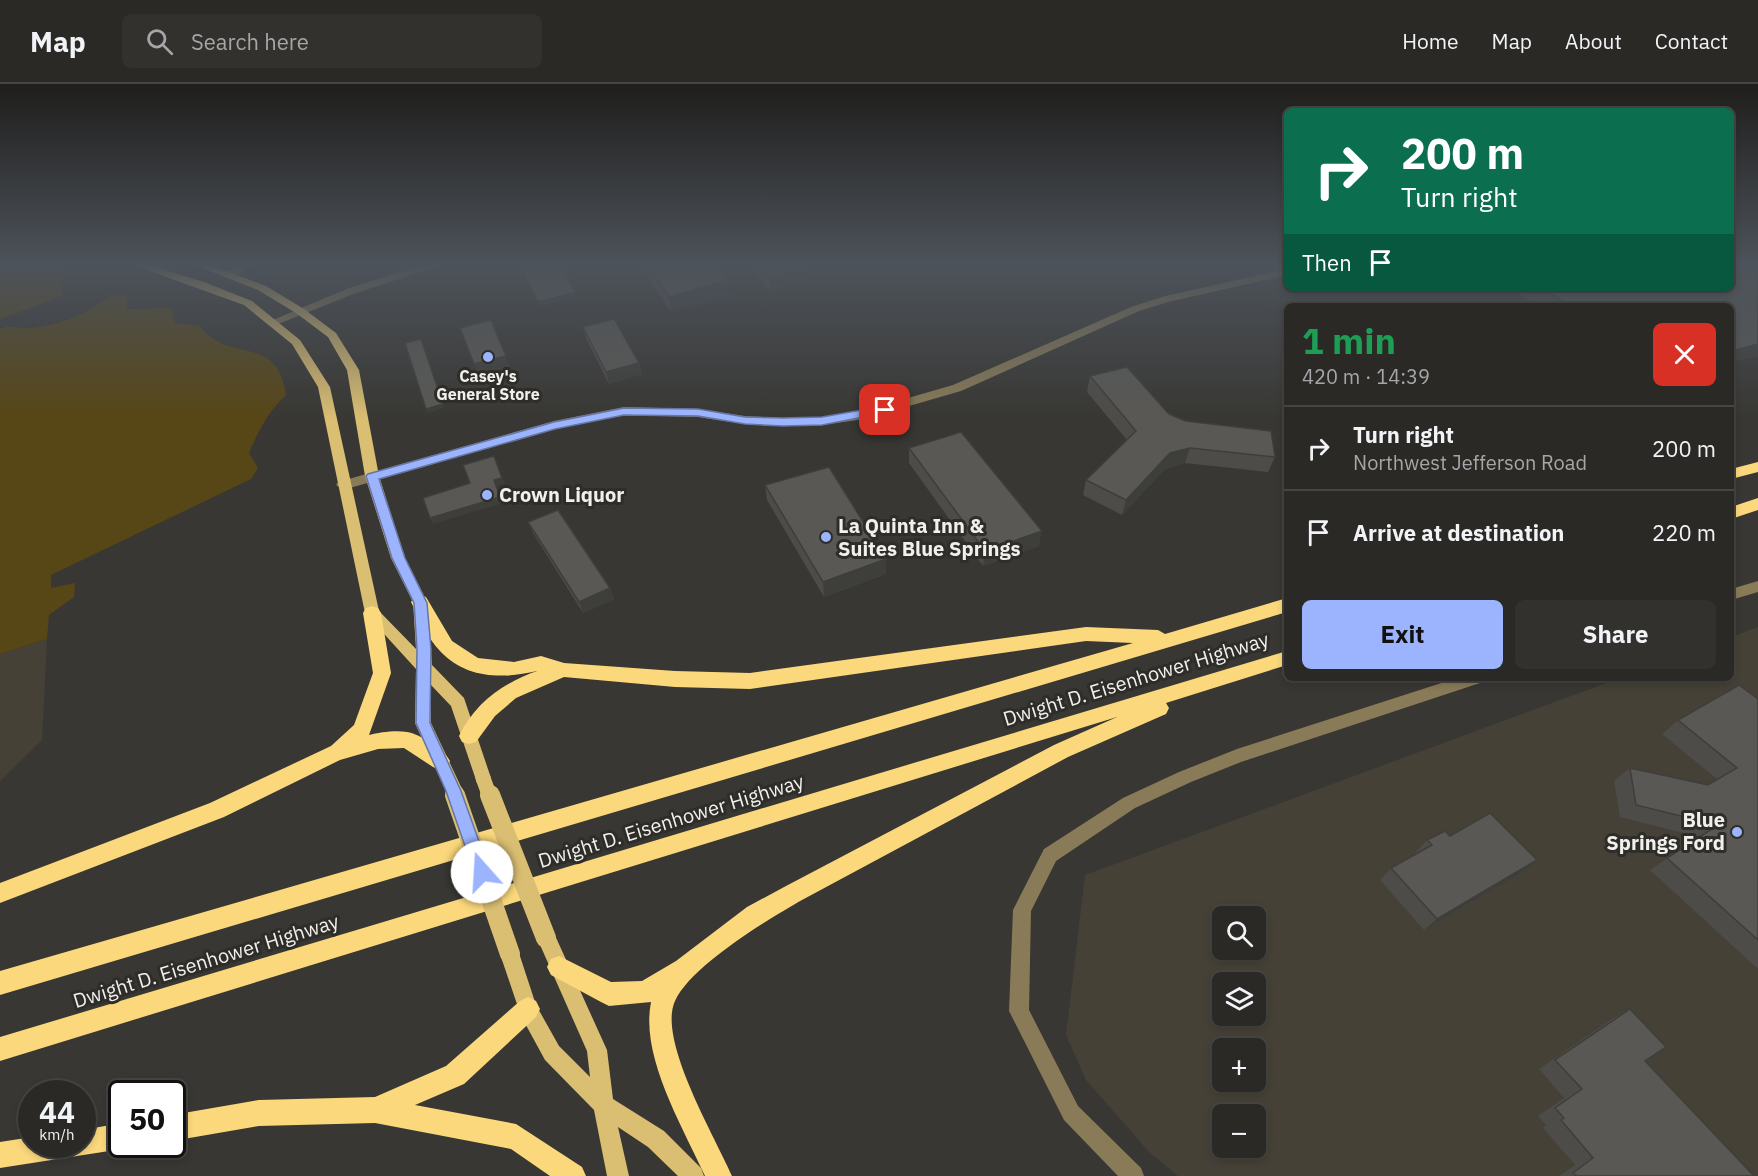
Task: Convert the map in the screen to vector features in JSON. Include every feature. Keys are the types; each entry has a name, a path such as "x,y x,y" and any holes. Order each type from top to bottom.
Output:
{"highway":[{"path":"1734,473 1758,467"},
{"path":"1734,512 1758,504"},
{"path":"420,603 446,646 473,665 495,669 514,669 541,663 564,670 675,679 750,681 1086,634 1175,638"},
{"name":"Dwight D. Eisenhower Highway","path":"0,983 1284,606"},
{"path":"334,753 362,730 382,673 372,613"},
{"name":"Dwight D. Eisenhower Highway","path":"0,1049 1284,659"},
{"path":"469,736 483,713 504,694 527,681 564,670"},
{"path":"559,967 609,994 645,993 684,969 755,915 794,892 1061,752 1232,676"},
{"path":"0,893 217,810 334,753 378,741 407,740 440,761"},
{"path":"684,969 663,1000 660,1018 661,1037 664,1053 719,1176"},
{"path":"375,1110 456,1075 528,1008"},
{"path":"186,1126 259,1113 375,1110 516,1137 573,1176"},
{"path":"0,1155 18,1152"}],"main road":[{"path":"267,317 296,342 324,387 372,613 458,704 483,778 546,938 597,1050 603,1105 618,1176"},
{"path":"308,317 332,335 353,370 372,476 398,558 420,603 423,723 454,791 528,1008 552,1053 603,1105 656,1139 693,1176"}],"street":[{"path":"274,322 286,317"},
{"path":"343,485 554,425 624,411 698,413 745,420 783,422 822,421 864,415 957,388 1118,317"},
{"path":"1734,594 1758,586"},
{"path":"1133,1176 1071,1113 1019,1011 1022,910 1050,855 1129,803 1185,777 1237,756 1468,681"}],"shaded area":[{"path":"173,317 175,323 200,326 211,338 262,356 273,363 281,376 286,395 264,422 249,453 258,468 251,479 51,575 51,588 75,583 74,597 49,615 47,639 0,654 0,329 39,327 72,318"},
{"path":"1758,627 1758,1176 1178,1176 1150,1153 1086,1080 1066,1035 1085,875 1612,681 1734,681 1734,636"},
{"path":"47,639 42,740 0,781 0,654"}],"building":[{"path":"1734,317 1758,317 1758,344 1734,350"},
{"path":"614,319 639,363 606,372 583,327"},
{"path":"491,320 506,356 474,364 460,328"},
{"name":"Casey's General Store","path":"421,339 443,404 426,409 405,343"},
{"path":"1127,367 1169,414 1186,421 1271,431 1275,457 1190,448 1170,453 1126,500 1086,480 1136,431 1090,376"},
{"path":"961,432 1042,531 985,551 909,448"},
{"path":"494,456 502,478 494,480 500,497 430,518 423,498 470,483 463,465"},
{"name":"La Quinta Inn & Suites Blue Springs","path":"829,467 886,559 823,582 765,485"},
{"path":"558,510 610,588 579,602 528,522"},
{"path":"1739,685 1758,699 1758,940 1667,858 1718,825 1636,805 1630,768 1708,785 1737,768 1678,720"},
{"path":"1490,813 1537,860 1437,919 1391,868 1432,845 1427,840 1445,831 1450,836"},
{"path":"1630,1009 1666,1047 1645,1061 1754,1176 1576,1176 1573,1173 1593,1158 1561,1120 1564,1118 1555,1108 1582,1089 1555,1060"}],"place":[{"name":"Casey's General Store","path":"488,357"},
{"name":"Crown Liquor","path":"487,495"},
{"name":"La Quinta Inn & Suites Blue Springs","path":"826,537"},
{"name":"Blue Springs Ford","path":"1737,832"}],"route":[{"path":"482,872 454,791 423,723 424,649 420,603 398,558 372,476 554,425 624,411 698,413 745,420 783,422 822,421 885,410"}]}
